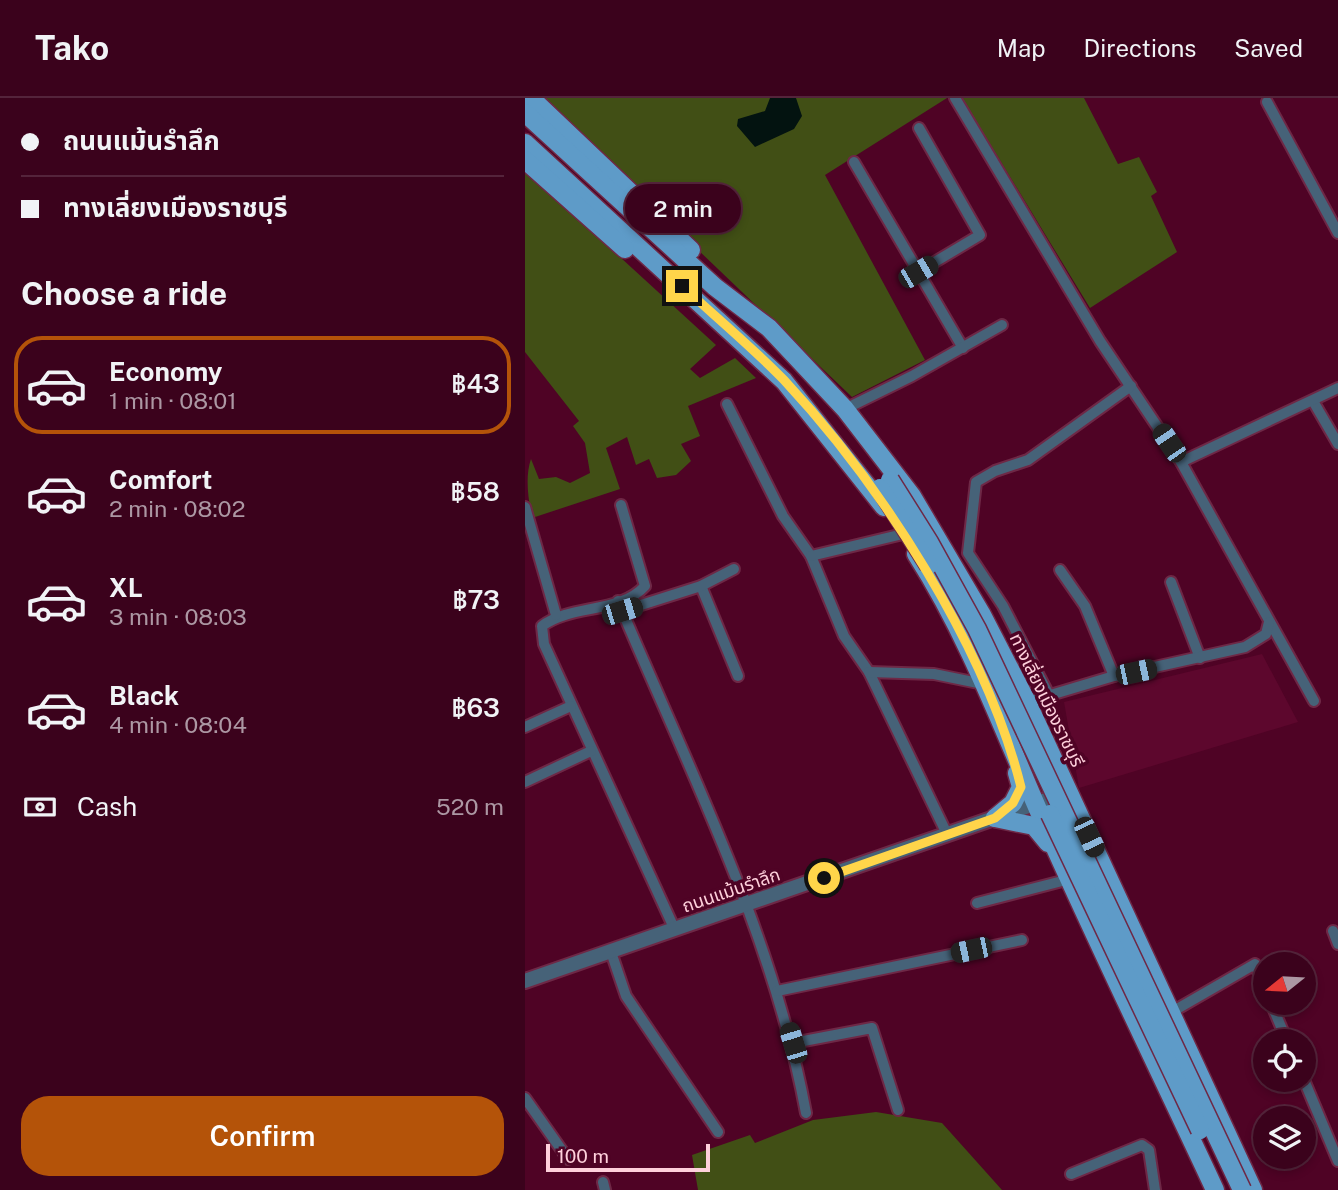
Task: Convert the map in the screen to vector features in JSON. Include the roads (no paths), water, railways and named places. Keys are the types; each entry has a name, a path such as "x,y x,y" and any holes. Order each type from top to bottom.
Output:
{"main road":[{"path":"531,98 630,190 769,328"},
{"name":"ทางเลี่ยงเมืองราชบุรี","path":"525,113 715,287 824,399 935,551 977,629 1242,1190"},
{"name":"ทางเลี่ยงเมืองราชบุรี","path":"525,143 741,340 885,484 967,635 1229,1190"},
{"path":"525,160 597,226 741,340"},
{"name":"ทางเลี่ยงเมืองราชบุรี","path":"715,287 769,328 845,409 890,464 937,534 1027,702 1253,1190"},
{"name":"ทางเลี่ยงเมืองราชบุรี","path":"784,381 854,467 903,534 952,617 1057,854 1215,1190"},
{"path":"995,818 1013,803 1021,787 1011,747"},
{"path":"995,818 1034,826 1057,854"}],"street":[{"path":"955,98 1131,386 1181,462 1314,701"},
{"path":"1267,102 1338,233"},
{"path":"918,272 980,234 919,128"},
{"path":"854,162 963,348"},
{"path":"845,409 1002,325"},
{"path":"1049,695 1003,606 968,553 977,482 995,471 1028,460 1131,386"},
{"path":"1181,462 1338,388"},
{"path":"1313,401 1338,443"},
{"path":"727,404 783,516 811,556 844,636 869,672 947,834"},
{"path":"620,606 645,586 621,505"},
{"path":"525,508 557,615"},
{"path":"811,556 903,534"},
{"path":"675,930 571,706 544,644 542,626 557,615 620,606 701,586 734,569"},
{"path":"1060,570 1085,606 1114,676"},
{"path":"1171,582 1200,658"},
{"path":"701,586 738,676"},
{"path":"620,606 752,914 793,1043 806,1113"},
{"path":"1027,702 1114,676 1200,658 1258,642 1266,634 1269,622"},
{"path":"869,672 934,674 983,684"},
{"path":"525,727 571,706"},
{"path":"525,782 591,751"},
{"name":"ถนนแม้นรำลึก","path":"525,981 1068,792"},
{"path":"977,904 1070,878"},
{"path":"1333,932 1338,944"},
{"path":"777,991 1022,940"},
{"path":"611,952 625,996 718,1132"},
{"path":"1170,1013 1253,965"},
{"path":"793,1043 872,1028 898,1110"},
{"path":"1309,1092 1338,1161"},
{"path":"525,1098 568,1159"},
{"path":"1071,1174 1142,1145 1149,1150 1155,1190"}]}
